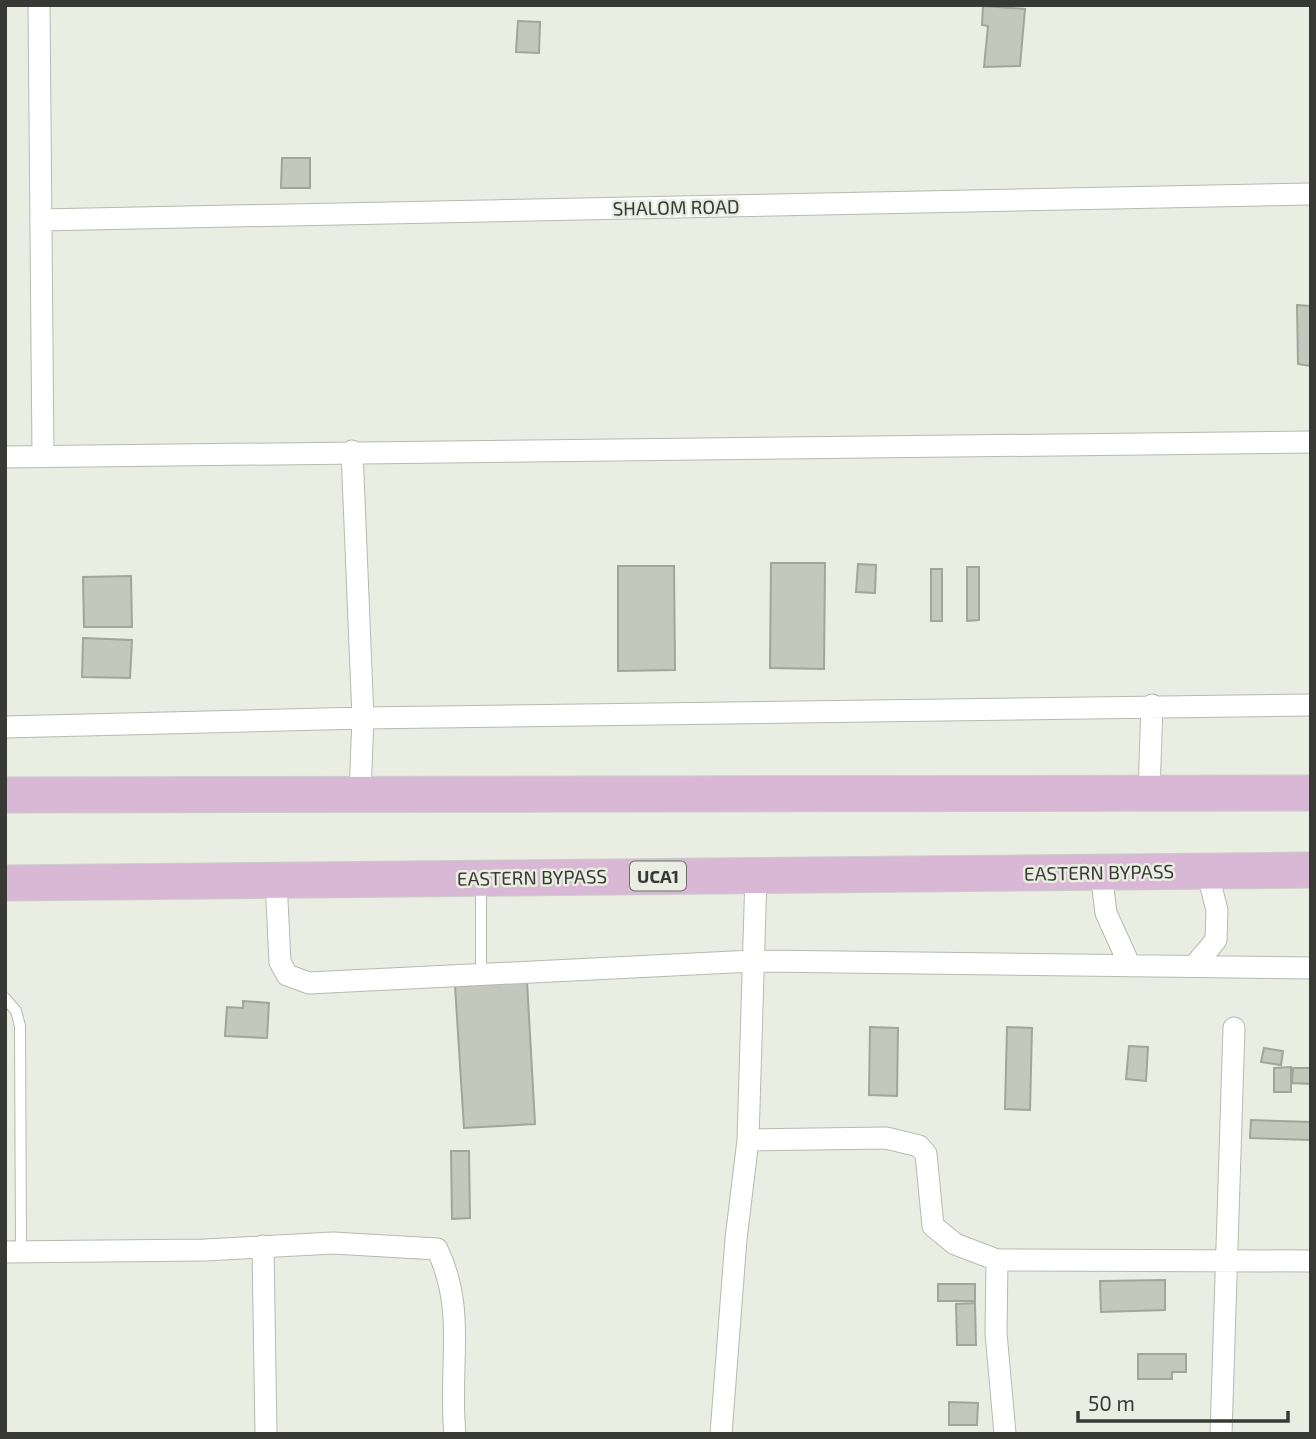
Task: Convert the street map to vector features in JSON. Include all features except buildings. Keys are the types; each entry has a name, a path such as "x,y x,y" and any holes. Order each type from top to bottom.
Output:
{"main road":[{"path":"5,795 1311,793"},
{"name":"EASTERN BYPASS","path":"5,883 1311,870"}],"street":[{"path":"39,5 43,457"},
{"name":"SHALOM ROAD","path":"41,220 1311,194"},
{"path":"5,457 1311,442"},
{"path":"352,452 363,718 360,793"},
{"path":"1149,792 1152,705"},
{"path":"5,727 363,718 1152,705 1311,705"},
{"path":"1194,966 1216,940 1217,909 1207,871"},
{"path":"1101,872 1106,913 1130,966"},
{"path":"721,1434 736,1239 748,1140 756,875"},
{"path":"276,880 280,962 287,975 295,981 309,983 753,961 1311,968"},
{"path":"1221,1434 1234,1028"},
{"path":"748,1140 886,1138 919,1146 926,1154 933,1226 955,1244 997,1260 1311,1261"},
{"path":"13,1251 205,1250 333,1243 437,1250 449,1273 455,1302 452,1407 454,1434"},
{"path":"263,1245 267,1434"},
{"path":"997,1260 996,1333 1005,1434"}],"lane":[{"path":"481,878 481,974"},
{"path":"5,998 16,1010 20,1026 13,1251"}]}
